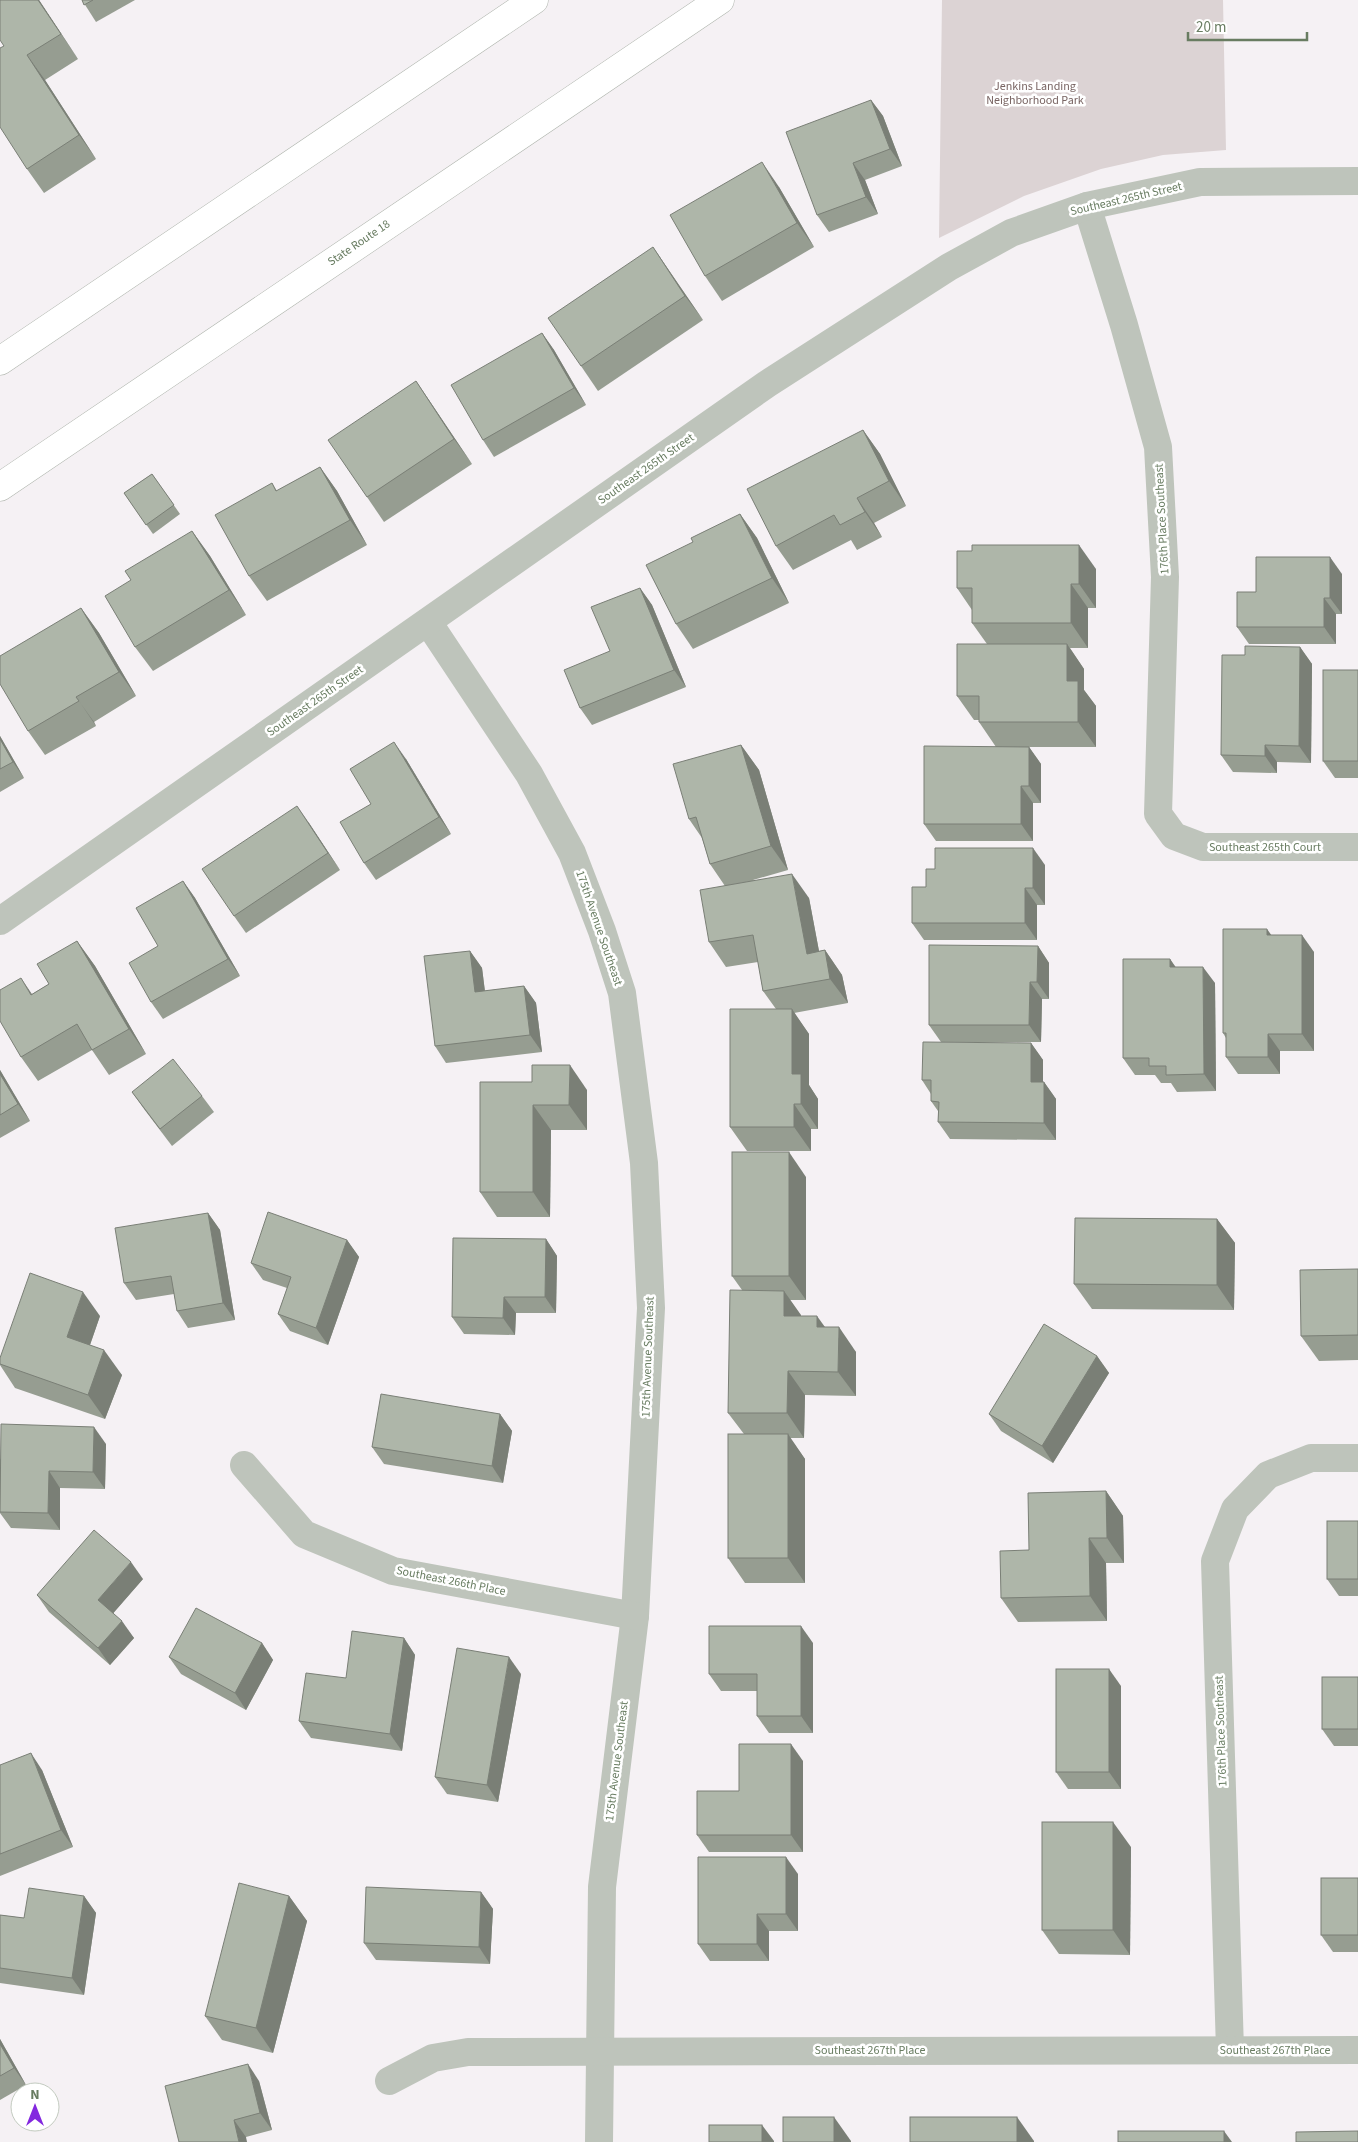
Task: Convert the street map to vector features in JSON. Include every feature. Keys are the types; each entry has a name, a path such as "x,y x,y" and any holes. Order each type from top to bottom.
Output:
{"highway":[{"path":"0,361 534,0"},
{"name":"State Route 18","path":"0,487 720,0"}],"street":[{"name":"Southeast 265th Street","path":"0,921 767,384 941,272 1011,233 1087,206 1200,182 1358,181"},
{"name":"176th Place Southeast","path":"1087,206 1124,326 1158,447 1165,577 1158,814 1174,836"},
{"name":"175th Avenue Southeast","path":"428,622 529,774 572,852 602,931 622,993 644,1163 651,1308 635,1616 602,1887 600,2142"},
{"name":"Southeast 265th Court","path":"1174,836 1203,847 1358,847"},
{"name":"176th Place Southeast","path":"1230,2050 1215,1561 1235,1509 1268,1475 1311,1458 1358,1458"},
{"name":"Southeast 266th Place","path":"244,1465 304,1534 393,1571 635,1616"},
{"name":"Southeast 267th Place","path":"389,2081 433,2058 468,2052 1358,2050"}],"green space":[{"name":"Jenkins Landing Neighborhood Park","path":"942,0 1223,0 1226,150 1163,155 1101,169 1024,196 939,238"}],"building":[{"path":"0,0 38,0 61,34 27,55 79,135 27,169 0,127 0,48 4,46 0,40"},
{"path":"82,0 93,0 84,5"},
{"path":"871,100 890,149 853,163 866,197 817,215 786,132"},
{"path":"762,162 797,223 705,276 670,215"},
{"path":"653,247 685,296 581,366 548,318"},
{"path":"542,333 574,388 483,440 451,385"},
{"path":"416,381 454,439 367,497 328,440"},
{"path":"863,430 889,481 857,498 865,512 840,525 834,515 776,546 747,489"},
{"path":"320,467 350,520 249,576 215,515 272,483 276,491"},
{"path":"152,474 174,505 146,525 124,493"},
{"path":"740,514 772,578 676,624 646,565 693,542 691,538"},
{"path":"192,531 229,590 135,647 105,596 131,580 125,571"},
{"path":"972,545 1079,545 1079,584 1071,584 1071,623 972,623 972,588 957,588 957,551 972,551"},
{"path":"1256,557 1330,557 1330,598 1324,598 1324,627 1237,627 1237,592 1256,592"},
{"path":"640,588 674,670 580,708 564,670 610,651 591,607"},
{"path":"81,608 119,672 76,697 79,701 28,731 0,684 0,656"},
{"path":"957,644 1067,644 1067,681 1078,681 1078,722 979,722 979,696 957,696"},
{"path":"1245,646 1300,647 1299,746 1265,745 1265,756 1221,755 1222,655 1245,655"},
{"path":"1323,670 1358,670 1358,761 1323,761"},
{"path":"0,739 13,762 0,769"},
{"path":"394,742 439,817 364,863 340,822 371,804 350,769"},
{"path":"741,745 771,846 710,864 696,817 689,819 673,764"},
{"path":"924,746 1029,747 1029,786 1021,786 1021,824 924,824"},
{"path":"297,806 328,853 234,916 202,869"},
{"path":"935,848 1033,848 1033,888 1025,888 1025,923 912,923 912,887 926,887 926,869 935,869"},
{"path":"792,874 807,954 825,950 830,979 763,991 753,935 709,942 700,890"},
{"path":"183,881 228,959 151,1002 129,963 158,946 136,908"},
{"path":"1223,929 1267,929 1267,935 1302,935 1302,1034 1268,1034 1268,1057 1226,1057 1226,1033 1223,1033"},
{"path":"77,941 129,1029 92,1050 77,1024 21,1057 0,1021 0,990 21,978 31,995 49,984 37,964"},
{"path":"929,945 1038,946 1037,982 1030,982 1029,1025 929,1025"},
{"path":"470,951 475,992 524,986 530,1035 435,1046 424,956"},
{"path":"1123,959 1170,959 1170,967 1203,967 1204,1074 1166,1075 1166,1066 1149,1066 1149,1058 1123,1058"},
{"path":"730,1009 792,1009 792,1074 801,1074 801,1104 794,1104 794,1127 730,1127"},
{"path":"923,1042 1031,1043 1031,1082 1044,1082 1044,1123 938,1122 939,1102 931,1101 931,1080 922,1080"},
{"path":"173,1059 202,1096 160,1129 132,1092"},
{"path":"532,1065 570,1065 569,1105 533,1105 533,1192 480,1192 480,1082 532,1082"},
{"path":"0,1074 18,1104 0,1115"},
{"path":"732,1152 789,1152 789,1276 732,1276"},
{"path":"268,1212 347,1240 316,1328 278,1314 291,1277 251,1263"},
{"path":"208,1213 223,1303 177,1311 171,1276 124,1283 115,1228"},
{"path":"1075,1218 1217,1219 1217,1285 1074,1284"},
{"path":"453,1238 546,1239 545,1297 504,1297 503,1318 452,1317"},
{"path":"1358,1269 1358,1335 1301,1336 1300,1270"},
{"path":"30,1273 83,1292 67,1337 104,1350 88,1395 0,1364 0,1358"},
{"path":"730,1290 784,1291 784,1316 817,1316 817,1327 839,1327 838,1372 788,1371 787,1413 728,1413"},
{"path":"1044,1324 1097,1356 1042,1446 989,1414"},
{"path":"381,1394 500,1414 492,1466 372,1447"},
{"path":"1,1424 94,1427 93,1472 49,1471 48,1513 0,1512"},
{"path":"728,1434 788,1434 788,1558 728,1558"},
{"path":"1106,1491 1107,1538 1089,1538 1090,1596 1001,1598 1000,1551 1029,1550 1028,1493"},
{"path":"1327,1521 1358,1521 1358,1579 1327,1579"},
{"path":"94,1530 131,1562 98,1600 122,1621 98,1648 37,1595"},
{"path":"196,1608 262,1643 235,1693 169,1657"},
{"path":"709,1626 801,1626 801,1716 757,1716 757,1674 709,1674"},
{"path":"352,1631 404,1638 390,1734 299,1721 306,1673 346,1678"},
{"path":"457,1648 509,1657 487,1785 435,1777"},
{"path":"1056,1669 1109,1669 1109,1772 1056,1772"},
{"path":"1322,1677 1358,1677 1358,1729 1322,1729"},
{"path":"739,1744 791,1744 791,1835 697,1835 697,1791 739,1791"},
{"path":"31,1753 61,1830 0,1854 0,1765"},
{"path":"1042,1822 1113,1822 1113,1930 1042,1930"},
{"path":"698,1857 786,1857 786,1914 757,1914 757,1944 698,1944"},
{"path":"1321,1878 1358,1878 1358,1935 1321,1935"},
{"path":"239,1883 289,1896 256,2028 205,2016"},
{"path":"366,1887 481,1892 479,1947 364,1943"},
{"path":"29,1888 84,1896 72,1978 0,1968 0,1915 24,1918"},
{"path":"0,2044 14,2068 0,2076"},
{"path":"248,2064 260,2113 234,2120 239,2142 179,2142 165,2086"},
{"path":"783,2117 834,2117 834,2142 783,2142"},
{"path":"910,2117 1017,2117 1017,2142 910,2142"},
{"path":"709,2125 762,2125 762,2142 709,2142"},
{"path":"1118,2131 1224,2131 1224,2142 1118,2142"},
{"path":"1358,2131 1358,2142 1296,2142 1296,2132"}]}
